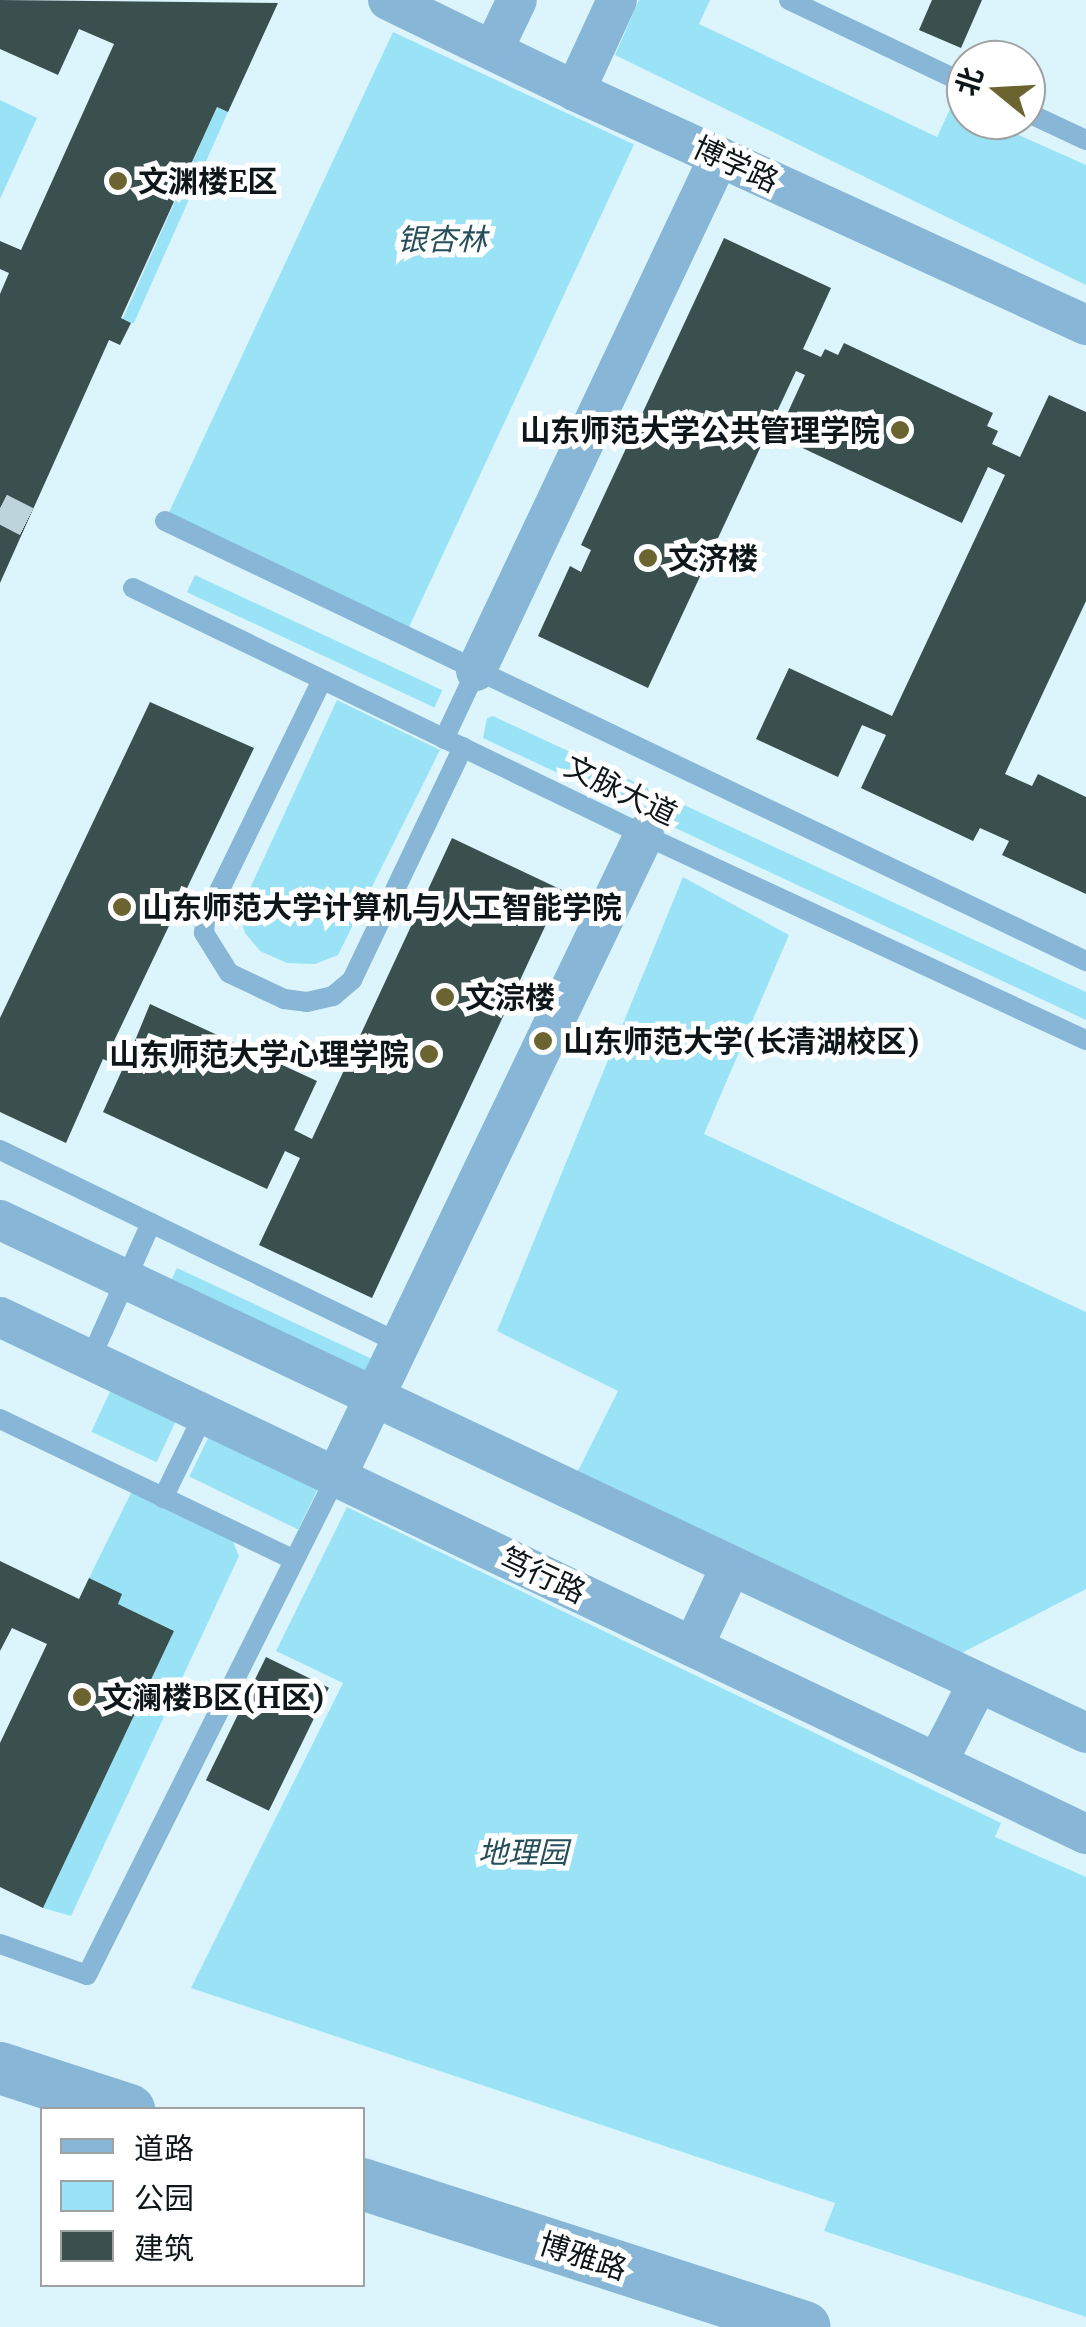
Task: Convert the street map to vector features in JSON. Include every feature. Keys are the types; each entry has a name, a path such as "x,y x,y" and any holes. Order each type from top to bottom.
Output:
{"street":[{"name":"博学路","path":"388,0 575,91 1086,325"},
{"path":"494,50 517,0"},
{"path":"575,91 617,0"},
{"path":"476,672 719,156"},
{"path":"336,1477 644,835"},
{"path":"0,1220 1086,1734"},
{"name":"笃行路","path":"0,1317 1086,1834"},
{"path":"694,1647 731,1566"},
{"path":"937,1763 978,1682"},
{"path":"0,2068 121,2107"},
{"name":"博雅路","path":"365,2185 804,2327"}],"lane":[{"path":"789,0 946,75"},
{"path":"1046,121 1086,140"},
{"name":"文脉大道","path":"165,521 1086,961"},
{"name":"文脉大道","path":"133,588 644,835 1086,1040"},
{"path":"322,680 205,920 204,934 229,972 284,999 308,1002 332,996 352,980 453,743 476,672"},
{"path":"0,1150 401,1344"},
{"path":"90,1360 151,1223"},
{"path":"163,1498 204,1414"},
{"path":"0,1419 294,1560"},
{"path":"0,1944 87,1975 336,1477"}],"green space":[{"path":"639,0 710,0 699,24 937,137 946,118 946,140 1030,140 1086,165 1086,285 615,55"},
{"name":"银杏林","path":"393,32 634,144 406,634 165,521"},
{"path":"0,100 37,118 0,199"},
{"path":"217,107 228,112 134,324 123,319"},
{"path":"195,575 442,690 434,708 187,592"},
{"path":"337,700 440,750 338,955 315,964 287,963 260,951 245,933 239,912"},
{"path":"493,716 1086,992 1086,1020 483,738 487,718"},
{"path":"683,877 789,935 704,1134 1086,1312 1086,1589 944,1662 573,1481 618,1391 497,1331"},
{"path":"177,1268 376,1361 361,1394 162,1301"},
{"path":"115,1381 180,1411 157,1462 91,1432"},
{"path":"213,1428 322,1481 298,1530 189,1477"},
{"path":"133,1489 232,1539 239,1556 71,1916 43,1908 174,1631 118,1604 89,1578"},
{"name":"地理园","path":"347,1507 1001,1823 995,1837 1086,1877 1086,2317 824,2231 835,2203 191,1988 343,1683 276,1651"}],"building":[{"name":"文渊楼E区","path":"0,0 278,3 228,112 217,107 121,318 131,323 120,345 109,340 0,583 0,294 9,273 0,269 0,241 21,250 114,44 79,29 58,75 0,49"},
{"path":"932,0 982,0 964,40 946,42 919,30"},
{"name":"文济楼","path":"724,238 831,288 803,349 821,357 825,349 838,355 844,343 993,413 987,426 998,431 992,444 1020,457 1049,395 1086,412 1086,601 1005,774 1032,786 1038,774 1086,797 1086,894 1002,855 1009,841 980,828 973,841 861,788 886,735 862,725 838,777 756,739 789,668 892,716 1005,475 988,467 962,523 777,436 805,375 796,371 648,688 538,636 570,566 581,572 591,550 581,545"},
{"name":"文淙楼","path":"150,702 254,748 114,1041 132,1048 150,1004 317,1081 294,1130 312,1139 452,838 562,890 372,1298 259,1245 300,1158 285,1151 267,1189 103,1112 123,1068 103,1059 66,1143 0,1112 0,1018"},
{"name":"文澜楼B区(H区)","path":"0,1561 79,1599 89,1578 122,1594 118,1604 174,1631 43,1908 0,1887 0,1743 47,1644 12,1628 0,1651"},
{"path":"266,1657 329,1688 269,1811 206,1780"}],"tunnel":[{"path":"0,508 28,522"}],"place":[{"name":"文渊楼E区","path":"118,181"},
{"name":"山东师范大学公共管理学院","path":"900,430"},
{"name":"文济楼","path":"648,558"},
{"name":"山东师范大学计算机与人工智能学院","path":"122,907"},
{"name":"文淙楼","path":"445,997"},
{"name":"山东师范大学(长清湖校区)","path":"543,1041"},
{"name":"山东师范大学心理学院","path":"429,1054"},
{"name":"文澜楼B区(H区)","path":"82,1697"}]}
